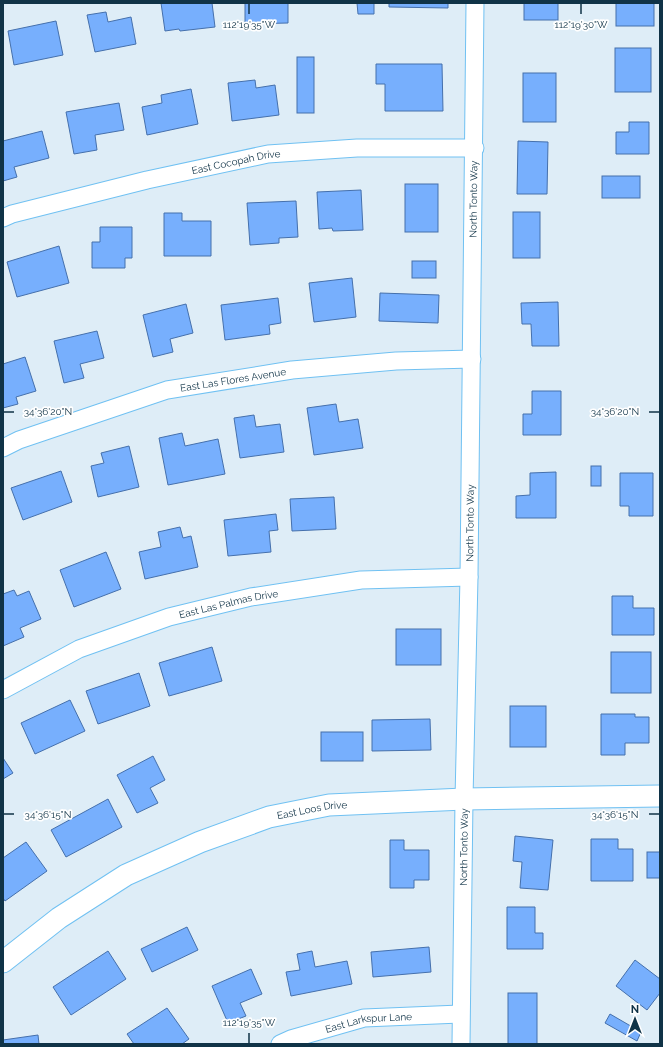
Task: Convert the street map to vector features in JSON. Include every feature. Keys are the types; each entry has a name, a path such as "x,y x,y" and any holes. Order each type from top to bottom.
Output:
{"street":[{"name":"North Tonto Way","path":"461,1044 460,1014 469,577 475,148 475,3"},
{"name":"East Cocopah Drive","path":"3,218 12,214 148,180 268,154 357,148 475,148"},
{"name":"East Las Flores Avenue","path":"3,448 19,440 167,390 292,370 396,361 472,360"},
{"name":"East Las Palmas Drive","path":"3,690 79,649 169,617 251,597 362,580 469,577"},
{"name":"East Loos Drive","path":"3,962 59,918 126,875 200,842 269,817 329,805 464,799 660,796"},
{"name":"East Larkspur Lane","path":"280,1044 291,1039 364,1018 460,1014"}],"building":[{"path":"161,3 212,3 215,27 165,31"},
{"path":"245,3 288,3 288,23 245,24"},
{"path":"357,3 374,3 374,14 358,14"},
{"path":"389,3 448,3 448,8 389,7"},
{"path":"524,3 558,3 558,20 524,20"},
{"path":"616,3 654,3 654,26 616,26"},
{"path":"106,12 108,22 131,17 136,44 95,52 87,15"},
{"path":"56,21 63,55 14,65 8,31"},
{"path":"615,48 651,48 651,92 615,92"},
{"path":"297,57 314,57 314,113 297,113"},
{"path":"376,64 442,64 443,111 385,111 385,84 376,84"},
{"path":"523,73 556,73 556,122 523,122"},
{"path":"255,80 256,88 275,85 279,115 232,121 228,83"},
{"path":"191,89 198,124 147,135 142,107 162,103 161,95"},
{"path":"119,103 124,130 95,135 97,150 74,154 66,112"},
{"path":"629,122 649,122 649,154 616,154 616,132 629,132"},
{"path":"42,131 49,158 14,167 17,177 3,181 3,141"},
{"path":"518,141 548,142 547,194 517,194"},
{"path":"602,176 640,176 640,198 602,198"},
{"path":"405,184 438,184 438,232 405,232"},
{"path":"361,190 363,230 333,231 332,228 319,229 317,192"},
{"path":"296,201 298,237 279,238 279,243 250,245 247,203"},
{"path":"513,212 540,212 540,258 513,258"},
{"path":"164,213 182,213 182,221 211,221 211,256 164,256"},
{"path":"100,227 132,227 132,258 125,258 125,268 92,268 92,242 100,242"},
{"path":"59,246 69,283 17,297 7,262"},
{"path":"412,261 436,261 436,278 412,278"},
{"path":"352,278 356,317 314,322 309,283"},
{"path":"380,293 439,295 438,323 379,321"},
{"path":"278,298 281,323 269,325 270,334 225,340 221,305"},
{"path":"558,302 559,346 532,346 531,324 522,324 521,303"},
{"path":"186,304 193,333 170,339 173,352 153,357 143,315"},
{"path":"97,331 104,358 80,364 84,378 64,383 54,341"},
{"path":"25,357 36,391 16,397 18,404 3,408 3,364"},
{"path":"532,391 561,391 561,435 523,435 523,414 532,414"},
{"path":"336,404 339,422 358,419 363,448 314,455 307,408"},
{"path":"254,415 256,427 280,424 284,452 240,458 234,418"},
{"path":"182,433 185,446 218,439 225,474 168,485 159,438"},
{"path":"129,446 139,487 98,497 91,466 104,463 101,453"},
{"path":"591,466 601,466 601,486 591,486"},
{"path":"61,471 72,502 23,520 11,488"},
{"path":"556,472 556,518 516,518 516,496 530,495 530,473"},
{"path":"620,473 653,473 653,516 629,516 629,506 620,506"},
{"path":"334,497 336,529 292,531 290,499"},
{"path":"276,514 278,530 269,531 271,552 228,556 224,520"},
{"path":"180,527 183,538 191,536 198,567 145,579 139,552 161,547 158,532"},
{"path":"106,552 121,589 74,607 60,570"},
{"path":"14,590 17,596 29,591 41,619 20,628 24,637 3,646 3,594"},
{"path":"612,596 633,596 633,608 654,608 654,635 612,635"},
{"path":"396,629 441,629 441,665 396,665"},
{"path":"212,647 222,681 169,696 159,663"},
{"path":"611,652 651,652 651,693 611,693"},
{"path":"139,673 150,706 98,724 86,691"},
{"path":"70,700 85,731 35,754 21,723"},
{"path":"510,706 546,706 546,747 510,747"},
{"path":"601,714 635,714 635,717 649,717 649,743 625,743 625,755 601,755"},
{"path":"430,719 431,750 372,751 372,720"},
{"path":"321,732 363,732 363,761 321,761"},
{"path":"153,756 165,780 150,788 158,803 137,813 117,775"},
{"path":"3,758 13,773 3,779"},
{"path":"108,799 122,827 66,857 51,830"},
{"path":"515,836 553,840 548,890 520,888 522,862 513,861"},
{"path":"591,839 618,839 618,849 633,849 633,881 591,881"},
{"path":"390,840 404,840 404,850 429,850 429,880 414,880 414,888 390,888"},
{"path":"26,842 47,871 5,901 3,898 3,858"},
{"path":"647,852 660,852 660,878 647,878"},
{"path":"507,907 535,907 535,933 543,933 543,949 507,949"},
{"path":"187,927 198,950 152,972 141,949"},
{"path":"429,947 431,972 373,977 371,952"},
{"path":"108,951 126,979 71,1015 53,987"},
{"path":"312,951 315,967 347,961 352,984 291,996 286,972 300,970 297,954"},
{"path":"635,960 660,979 660,993 647,1010 616,986"},
{"path":"251,969 262,994 240,1003 246,1016 228,1023 212,986"},
{"path":"508,993 537,993 537,1044 508,1044"},
{"path":"167,1008 189,1039 182,1044 134,1044 127,1034"},
{"path":"610,1014 641,1032 637,1041 605,1023"},
{"path":"38,1035 39,1044 3,1044 3,1040"}]}
